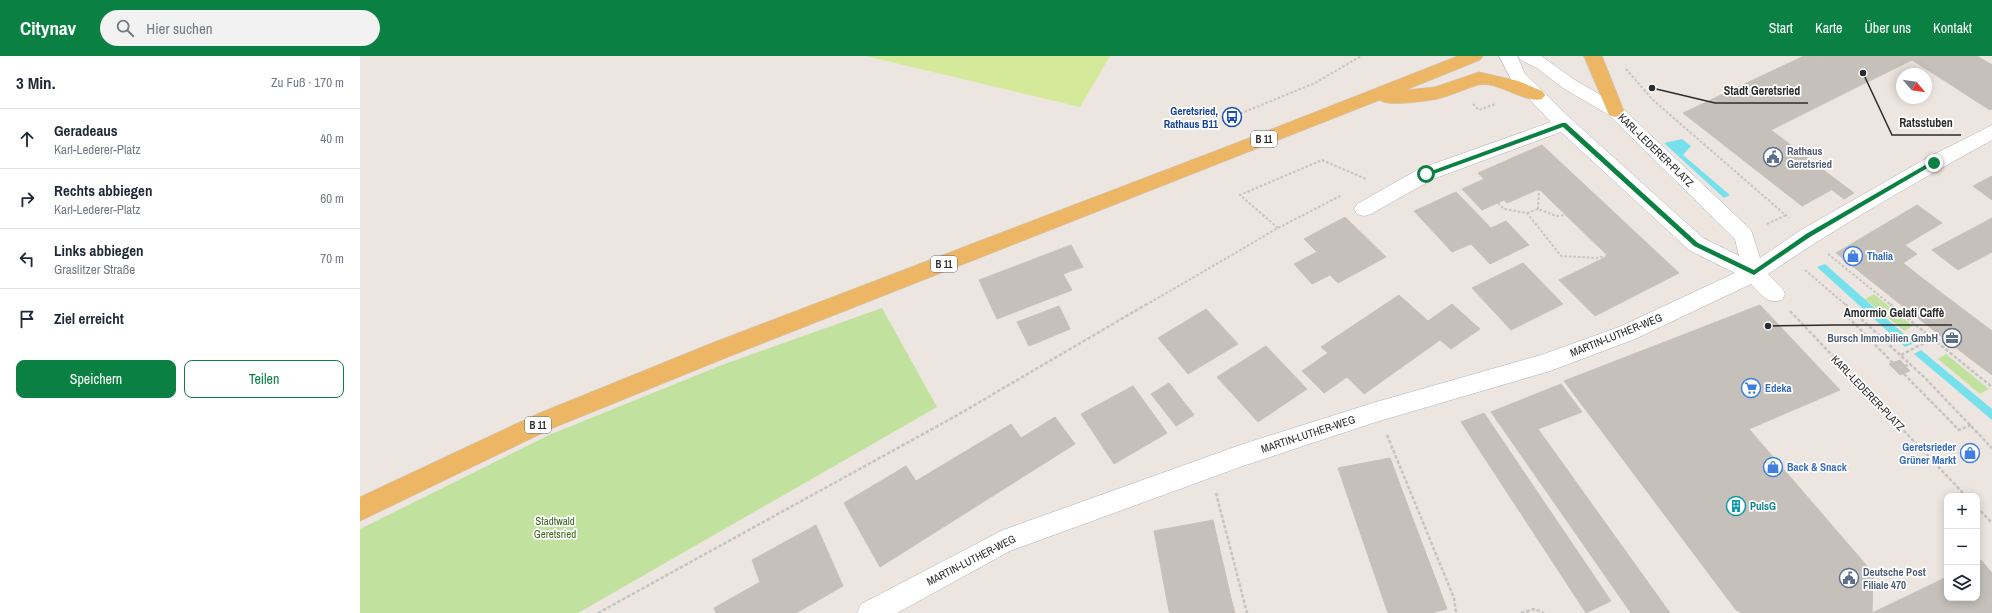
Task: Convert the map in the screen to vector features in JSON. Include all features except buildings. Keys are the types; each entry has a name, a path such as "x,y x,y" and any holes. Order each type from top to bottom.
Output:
{"main road":[{"name":"B 11","path":"360,509 552,418 720,350 1474,56"},
{"path":"1593,56 1615,111"},
{"path":"1360,101 1437,93 1479,78 1512,85 1536,95"}],"street":[{"name":"KARL-LEDERER-PLATZ","path":"1508,56 1518,77 1564,124 1696,244 1754,273 1774,294"},
{"name":"KARL-LEDERER-PLATZ","path":"1527,56 1543,64 1569,84 1615,111 1744,236 1754,273"},
{"path":"1364,209 1426,174 1564,124"},
{"name":"MARTIN-LUTHER-WEG","path":"870,613 1003,542 1209,467 1376,412 1549,362 1627,333 1754,273 1808,236 1934,163 1992,132"}],"path":[{"path":"1232,117 1298,92 1362,56"},
{"path":"1625,67 1653,100 1786,215"},
{"path":"598,613 954,417 1278,228 1240,195 1322,160 1370,180"},
{"path":"1538,209 1539,189"},
{"path":"1498,203 1504,209 1527,213 1538,209 1556,216 1567,215"},
{"path":"1527,213 1561,256 1596,258 1608,256"},
{"path":"1830,256 1992,387"},
{"path":"1805,270 1856,313 1901,355 1972,425 1992,448"},
{"name":"KARL-LEDERER-PLATZ","path":"1774,294 1963,493"},
{"path":"1856,313 1847,316 1893,363"},
{"path":"1901,355 1932,340"},
{"path":"1899,368 1910,364"},
{"path":"1904,374 1959,430 1972,425"},
{"path":"1376,412 1454,598 1456,613"},
{"path":"1209,467 1247,613"},
{"path":"1980,510 1992,523"},
{"path":"1521,613 1535,609 1544,613"}],"green space":[{"path":"866,56 1110,56 1080,107"},
{"path":"1874,294 1913,326 1904,331 1865,299"},
{"name":"Stadtwald Geretsried","path":"882,308 937,407 578,613 360,613 360,529 549,435 722,365"},
{"path":"1946,354 1989,389 1980,394 1938,359"}],"water":[{"path":"1682,139 1691,146 1683,155 1730,195 1724,198 1664,143"},
{"path":"1825,264 1914,343 1905,347 1817,267"},
{"path":"1921,350 1992,409 1992,420 1914,354"}],"place":[{"name":"Ratsstuben","path":"1863,73"},
{"name":"Stadt Geretsried","path":"1652,88"},
{"name":"Geretsried, Rathaus B11","path":"1232,117"},
{"name":"Rathaus Geretsried","path":"1773,157"},
{"name":"Thalia","path":"1853,256"},
{"name":"Amormio Gelati Caffè","path":"1768,326"},
{"name":"Bursch Immobilien GmbH","path":"1952,338"},
{"name":"Edeka","path":"1751,388"},
{"name":"Geretsrieder Grüner Markt","path":"1970,453"},
{"name":"Back & Snack","path":"1773,467"},
{"name":"PulsG","path":"1736,506"},
{"name":"Deutsche Post Filiale 470","path":"1849,578"}],"route":[{"path":"1426,174 1564,124 1696,244 1754,273 1808,236 1934,163"}]}
